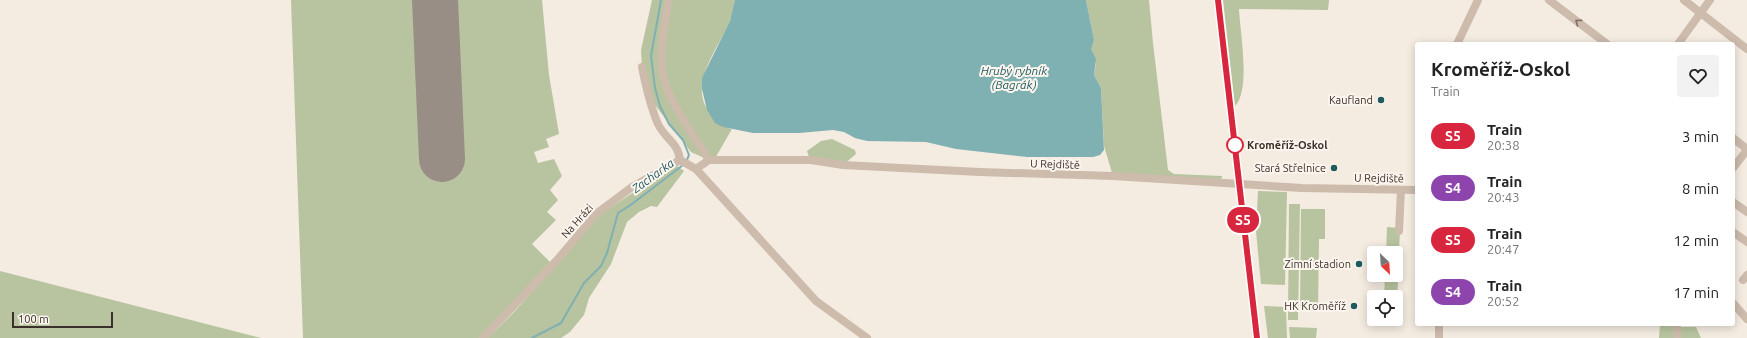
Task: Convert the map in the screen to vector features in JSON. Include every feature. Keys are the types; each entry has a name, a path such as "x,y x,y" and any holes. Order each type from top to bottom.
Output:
{"street":[{"path":"669,0 662,38 662,72 670,93 709,160 693,167"},
{"path":"1459,42 1478,0"},
{"path":"1549,0 1604,42"},
{"path":"1684,0 1747,48"},
{"path":"1679,42 1710,0"},
{"path":"642,67 647,95 659,126 678,148 681,161 693,167 816,302 866,338"},
{"path":"1735,140 1747,149 1735,165"},
{"name":"U Rejdiště","path":"709,160 811,160 843,165 1113,176 1302,188 1415,190"},
{"name":"Na Hrázi","path":"483,338 558,259 596,214 632,187 681,161"},
{"path":"1399,231 1401,190"},
{"path":"1735,203 1747,212"},
{"path":"1735,233 1747,242"},
{"path":"1735,305 1747,319"},
{"path":"1440,326 1440,338"},
{"path":"1677,326 1677,338"}],"green space":[{"path":"291,0 418,0 426,162 457,160 450,0 542,0 549,75 559,134 546,139 549,147 534,152 538,163 554,159 562,176 550,190 558,200 547,212 556,220 532,244 550,262 479,338 303,338"},
{"path":"652,0 735,0 730,21 706,68 703,81 702,93 705,105 719,123 732,129 714,160 709,160 691,152 655,105 642,67 641,50"},
{"path":"1086,0 1149,0 1168,170 1174,174 1222,176 1222,178 1211,182 1113,176 1104,146 1101,88 1094,75 1095,61 1090,49 1094,40"},
{"path":"1223,0 1329,0 1328,10 1239,9 1244,74 1240,98 1235,106"},
{"path":"832,139 855,150 856,154 843,165 809,157 807,151 821,141"},
{"path":"677,166 684,171 657,207 651,206 639,212 627,222 611,264 589,298 584,315 570,332 561,338 488,338 514,312 600,215 650,181"},
{"path":"1258,191 1287,192 1285,285 1261,284 1256,231"},
{"path":"1289,204 1300,204 1298,320 1288,320"},
{"path":"1301,209 1325,209 1325,239 1319,239 1318,311 1300,311"},
{"path":"1387,227 1400,228 1399,246 1386,246"},
{"path":"0,271 261,338 0,338"},
{"path":"1385,282 1398,282 1398,290 1384,290"},
{"path":"1264,306 1286,307 1287,338 1268,338"},
{"path":"1660,326 1674,326 1674,338 1659,338"},
{"path":"1289,327 1317,328 1316,338 1290,338"},
{"path":"1681,327 1696,327 1701,338 1681,338"}],"water":[{"name":"Hrubý rybník (Bagrák)","path":"735,0 1086,0 1094,40 1091,49 1096,59 1094,75 1101,88 1104,150 1100,155 1093,157 1027,157 956,149 926,142 867,141 855,138 844,132 833,130 799,133 753,133 723,127 715,123 707,110 702,89 702,78 730,21"}],"waterway":[{"name":"Zacharka","path":"661,0 651,56 655,88 660,106 669,124 683,140 689,155 686,162"},
{"name":"Zacharka","path":"532,338 561,323 584,283 601,266 607,253 618,213 683,165"}],"runway":[{"path":"435,0 442,159"}],"railway":[{"path":"1218,0 1257,338"}],"train":[{"name":"S5","path":"1218,0 1257,338"}],"place":[{"name":"Kaufland","path":"1381,100"},
{"name":"Kroměříž-Oskol","path":"1235,145"},
{"name":"Stará Střelnice","path":"1334,168"},
{"name":"Zimní stadion","path":"1359,264"},
{"name":"HK Kroměříž","path":"1354,306"}]}
